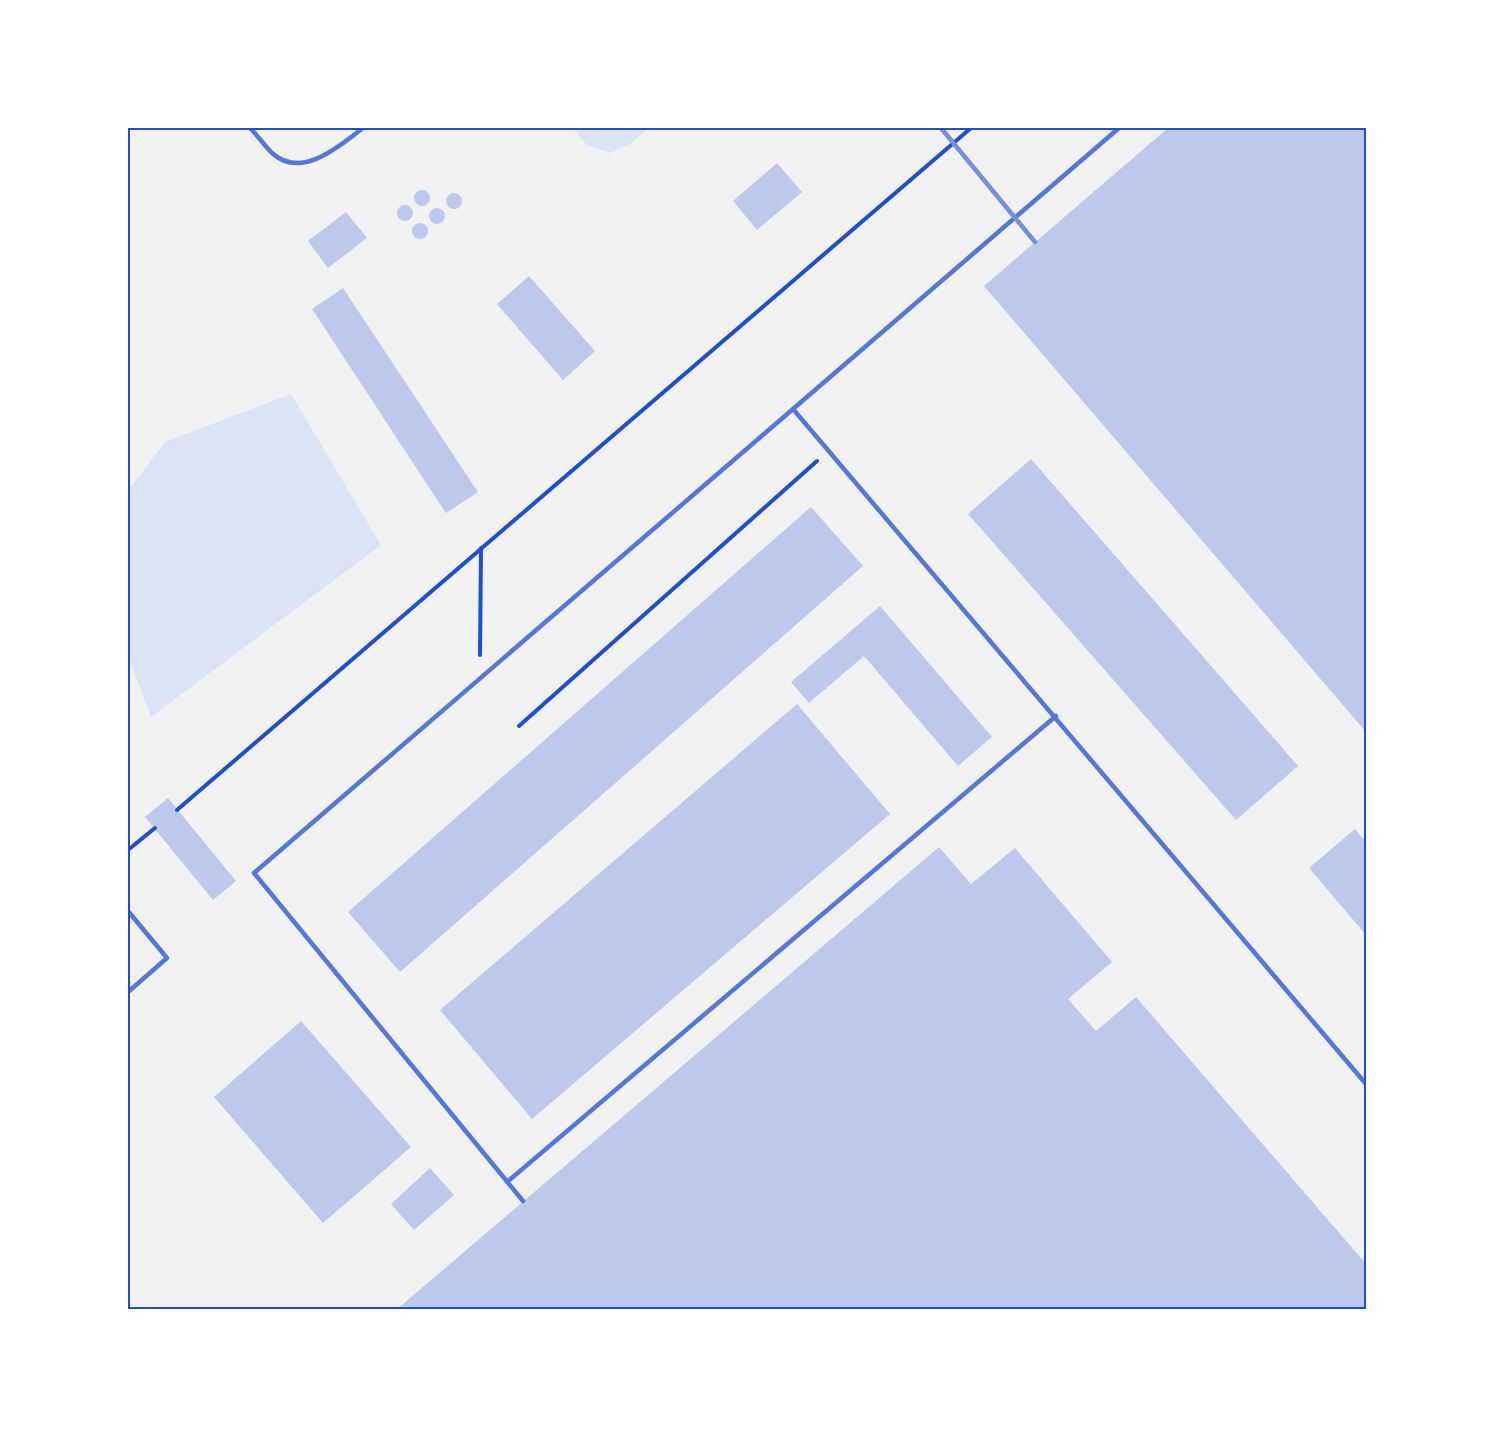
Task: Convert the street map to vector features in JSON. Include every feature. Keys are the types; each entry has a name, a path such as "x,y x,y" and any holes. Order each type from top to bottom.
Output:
{"lane":[{"path":"250,128 274,154 294,162 316,160 363,128"},
{"path":"523,1201 254,873 1119,128"},
{"path":"793,409 1056,716 1366,1084"},
{"path":"507,1182 1056,716"},
{"path":"128,911 167,958 128,992"}],"path":[{"path":"177,810 971,128"},
{"path":"519,726 829,451"},
{"path":"479,679 481,548"},
{"path":"128,850 155,828"}],"shaded area":[{"path":"573,128 649,128 630,144 610,153 587,145"},
{"path":"291,394 381,545 151,717 128,655 128,491 165,442"}],"building":[{"path":"1168,128 1366,128 1366,732 984,286"},
{"path":"777,163 802,192 757,230 733,201"},
{"path":"419,190 425,190 430,198 428,204 419,206 414,201 414,195"},
{"path":"454,193 460,195 462,201 460,207 454,209 448,207 446,201 448,195"},
{"path":"402,205 408,205 413,213 411,219 402,221 397,216 397,210"},
{"path":"437,208 443,210 445,216 443,222 437,224 431,222 429,216 431,210"},
{"path":"346,212 367,238 328,268 308,241"},
{"path":"417,223 423,223 428,231 426,237 417,239 412,234 412,228"},
{"path":"529,276 595,351 563,380 497,304"},
{"path":"343,288 478,492 446,513 312,309"},
{"path":"1031,459 1298,766 1236,820 968,514"},
{"path":"811,507 863,566 400,972 348,912"},
{"path":"880,606 992,737 958,766 864,656 809,703 791,682"},
{"path":"797,704 890,814 532,1119 440,1010"},
{"path":"168,798 236,881 213,900 145,817"},
{"path":"1355,829 1366,842 1366,935 1309,868"},
{"path":"939,847 971,884 1015,848 1112,962 1068,999 1096,1031 1136,997 1366,1264 1366,1310 396,1310"},
{"path":"301,1021 411,1147 323,1223 214,1097"},
{"path":"430,1168 454,1195 414,1230 391,1204"}],"railway":[{"path":"941,128 1035,242"}]}
